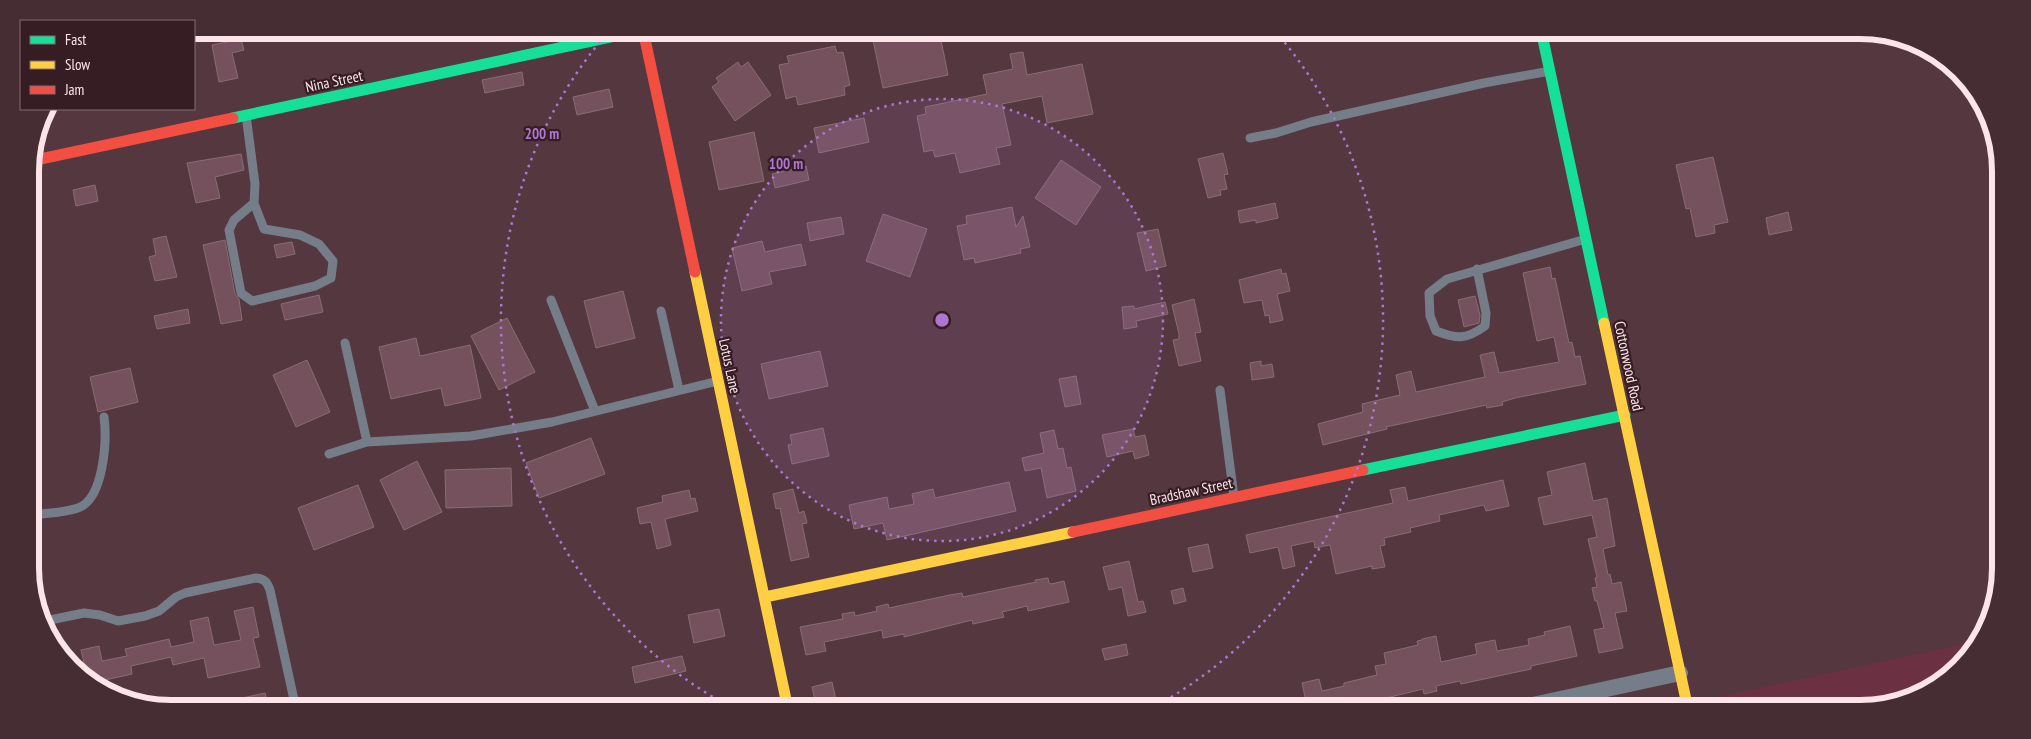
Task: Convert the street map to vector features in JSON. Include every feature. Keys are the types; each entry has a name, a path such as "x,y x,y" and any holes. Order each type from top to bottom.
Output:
{"street":[{"name":"Nina Street","path":"39,159 601,39"},
{"name":"Lotus Lane","path":"645,39 786,700"},
{"name":"Cottonwood Road","path":"1543,39 1686,700"},
{"name":"Bradshaw Street","path":"764,598 1625,415"},
{"path":"1557,700 1680,674"}],"lane":[{"path":"1250,138 1276,133 1310,122 1484,83 1550,71"},
{"path":"246,115 255,184 254,203 264,229 300,235 319,244 333,261 331,278 315,286 252,301 240,293 229,230 234,220 254,203"},
{"path":"1477,269 1486,312 1485,326 1472,336 1451,337 1436,331 1430,316 1429,293 1447,279 1477,269 1586,239"},
{"path":"551,300 595,411"},
{"path":"661,311 679,390"},
{"path":"345,343 367,442"},
{"path":"329,454 367,442 472,436 552,422 718,381"},
{"path":"1220,390 1234,498"},
{"path":"39,514 78,508 90,500 100,474 106,434 104,417"},
{"path":"50,620 84,613 100,615 118,621 145,616 159,611 176,597 185,593 256,578 263,579 268,584 270,590 294,700"}],"shaded area":[{"path":"1969,643 1954,662 1926,683 1886,698 1869,700 1708,699"}],"building":[{"path":"241,39 244,50 232,53 238,78 219,82 212,45"},
{"path":"941,39 948,75 883,88 873,40"},
{"path":"835,46 837,53 843,52 850,85 844,87 845,95 798,105 796,96 786,99 779,65 789,63 787,56"},
{"path":"1023,52 1027,75 1082,64 1093,114 1047,123 1042,96 1002,104 1011,145 996,148 1000,164 960,173 955,153 935,157 933,150 924,152 917,116 926,114 925,107 987,94 983,75 1013,69 1010,54"},
{"path":"738,62 741,67 748,62 771,95 735,121 712,87 719,82 716,78"},
{"path":"522,72 524,85 485,93 482,80"},
{"path":"609,89 613,107 577,115 573,97"},
{"path":"864,118 869,142 819,153 814,128"},
{"path":"754,132 764,181 719,190 709,142"},
{"path":"1223,153 1228,174 1224,175 1227,189 1220,190 1221,195 1208,198 1198,159"},
{"path":"241,154 244,170 215,177 220,198 196,203 187,163"},
{"path":"1713,157 1728,222 1714,225 1715,233 1696,237 1690,208 1686,209 1676,165"},
{"path":"1061,160 1101,187 1076,225 1035,198"},
{"path":"806,166 809,180 775,188 772,174"},
{"path":"95,185 98,201 76,206 73,190"},
{"path":"1275,203 1278,218 1256,223 1256,220 1240,223 1238,211"},
{"path":"1012,207 1016,227 1023,216 1030,247 1020,249 1021,253 975,263 974,258 964,260 957,226 967,224 966,216"},
{"path":"1788,212 1792,230 1769,235 1766,218"},
{"path":"883,214 927,229 910,277 866,261"},
{"path":"841,217 844,234 810,241 807,223"},
{"path":"1158,229 1166,266 1146,271 1137,233"},
{"path":"166,236 177,277 155,281 149,257 156,255 153,239"},
{"path":"225,240 242,320 221,324 203,245"},
{"path":"762,241 765,252 801,244 806,265 769,272 772,284 742,291 732,248"},
{"path":"292,242 295,254 277,258 274,245"},
{"path":"1550,267 1552,279 1555,278 1569,343 1572,342 1575,357 1580,356 1586,384 1515,398 1502,402 1503,405 1487,408 1486,405 1386,427 1387,429 1323,445 1318,424 1363,412 1362,404 1400,395 1396,375 1411,371 1416,392 1485,377 1480,355 1494,352 1499,373 1559,362 1554,337 1537,341 1523,273"},
{"path":"1281,269 1282,274 1286,273 1290,291 1277,294 1283,320 1270,323 1269,315 1265,316 1262,300 1244,303 1239,280"},
{"path":"623,291 635,338 596,348 584,301"},
{"path":"319,295 323,312 285,320 281,304"},
{"path":"1475,296 1480,315 1479,323 1464,327 1458,300"},
{"path":"1194,299 1201,332 1195,333 1201,361 1179,366 1173,340 1179,339 1179,334 1172,305"},
{"path":"1165,302 1168,314 1136,321 1137,327 1124,329 1122,307 1134,306 1134,309"},
{"path":"188,309 190,323 157,329 154,316"},
{"path":"507,318 535,372 499,390 471,336"},
{"path":"416,338 420,356 470,345 481,398 445,406 441,388 391,399 379,347"},
{"path":"820,351 828,386 769,399 761,364"},
{"path":"307,360 330,412 296,427 273,375"},
{"path":"1261,361 1261,366 1272,364 1274,377 1252,380 1250,363"},
{"path":"130,368 138,402 98,412 90,377"},
{"path":"1076,376 1081,404 1065,407 1059,379"},
{"path":"823,428 829,456 792,464 788,445 792,444 790,435"},
{"path":"1133,429 1135,437 1145,435 1149,455 1135,459 1133,451 1107,457 1102,435"},
{"path":"1054,430 1058,449 1063,448 1067,468 1071,467 1076,491 1047,498 1041,468 1025,471 1022,458 1044,453 1040,433"},
{"path":"591,438 605,474 539,498 526,463"},
{"path":"417,461 442,512 404,530 380,480"},
{"path":"1585,463 1593,501 1607,498 1615,546 1603,549 1608,575 1610,574 1612,584 1621,582 1627,611 1615,613 1623,648 1599,653 1594,630 1604,628 1592,588 1597,587 1595,578 1597,577 1588,539 1597,537 1592,515 1544,525 1538,498 1552,495 1547,472"},
{"path":"511,468 512,506 446,508 445,470"},
{"path":"1503,480 1509,506 1486,511 1484,505 1439,515 1440,521 1410,528 1411,532 1384,538 1385,545 1380,546 1385,567 1372,569 1372,566 1336,574 1330,545 1315,548 1314,541 1291,546 1295,566 1283,569 1278,547 1250,553 1246,535 1393,503 1390,490 1405,487 1408,501"},
{"path":"1009,482 1016,511 887,540 883,523 854,529 849,505 887,497 889,509 914,504 912,494 933,489 935,498"},
{"path":"358,485 374,527 314,550 298,508"},
{"path":"793,489 799,513 804,511 807,523 802,524 809,557 791,561 780,508 776,509 773,494"},
{"path":"689,490 691,499 695,498 698,511 665,519 671,545 657,549 651,522 640,524 637,508 663,502 662,496"},
{"path":"1208,544 1213,568 1193,572 1188,548"},
{"path":"1129,561 1138,602 1143,601 1146,612 1128,616 1122,587 1109,590 1103,567"},
{"path":"1048,578 1051,584 1064,581 1069,602 1028,611 1027,606 1002,612 1004,617 973,624 972,620 904,637 904,634 883,638 882,630 824,642 826,651 806,655 800,627 843,619 842,614 854,612 855,616 877,611 876,607 888,604 889,608 962,593 963,597"},
{"path":"1183,588 1186,601 1174,604 1171,591"},
{"path":"253,607 259,637 253,638 260,667 208,678 204,658 173,665 171,657 131,666 132,674 102,681 85,668 81,650 99,646 102,661 127,656 125,649 169,639 171,647 194,642 190,621 208,617 214,645 241,640 234,611"},
{"path":"719,609 725,636 694,643 688,615"},
{"path":"1570,626 1577,656 1531,666 1531,669 1461,684 1460,681 1436,686 1437,691 1424,694 1423,689 1378,700 1306,700 1305,697 1302,683 1319,679 1322,691 1344,686 1344,683 1377,675 1375,666 1386,664 1384,653 1418,645 1417,641 1422,639 1436,636 1441,662 1477,654 1475,644 1495,640 1497,651 1529,645 1528,639 1545,635 1544,632"},
{"path":"1126,644 1128,655 1105,660 1102,649"},
{"path":"682,656 686,671 635,683 632,667"},
{"path":"832,682 836,700 815,700 812,687"},
{"path":"265,693 267,700 233,700"}],"traffic: fast":[{"path":"233,118 601,39"},
{"path":"1543,39 1604,323"},
{"path":"1363,470 1625,415"}],"traffic: slow":[{"path":"695,272 786,700"},
{"path":"1604,323 1686,700"},
{"path":"765,597 1073,532"}],"traffic: jam":[{"path":"645,39 695,272"},
{"path":"39,159 233,118"},
{"path":"1073,532 1363,470"}]}
